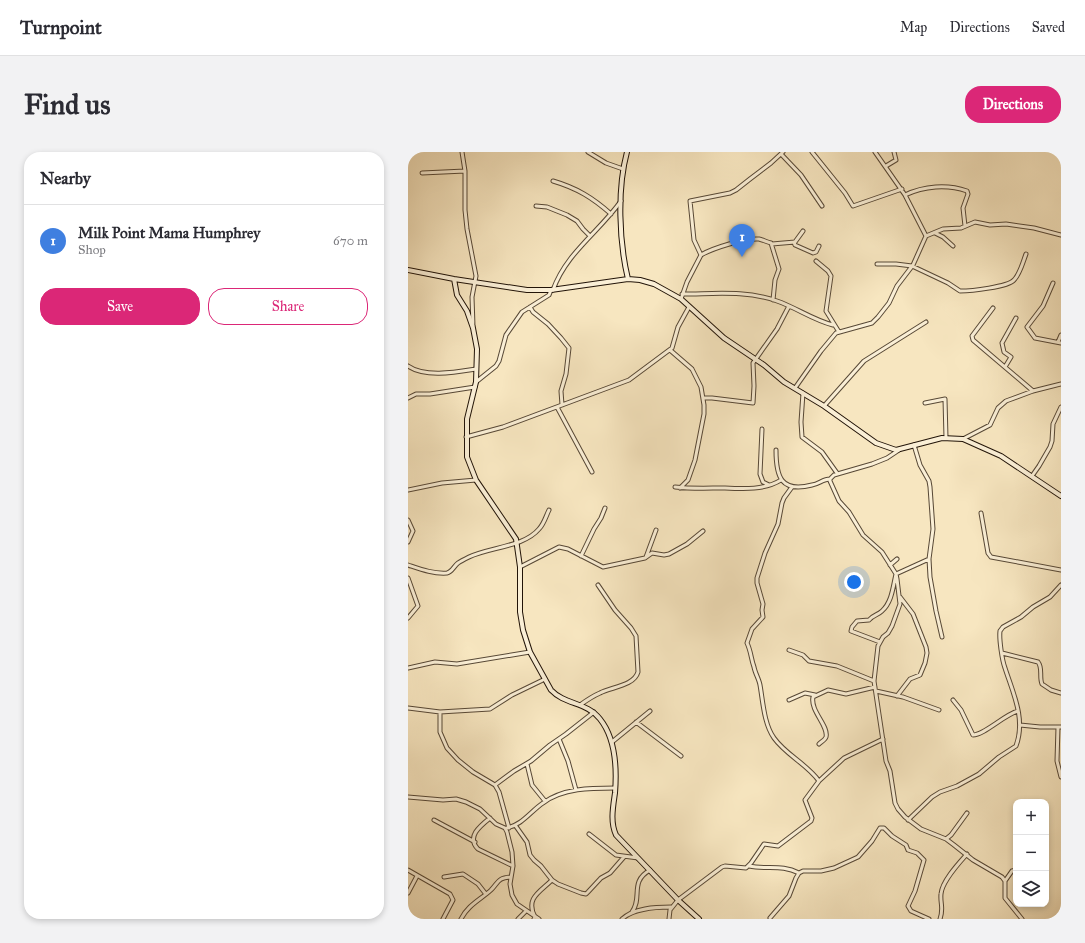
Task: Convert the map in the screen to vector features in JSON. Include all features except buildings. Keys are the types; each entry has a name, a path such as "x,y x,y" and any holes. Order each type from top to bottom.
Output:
{"street":[{"path":"462,152 466,171 466,222 469,246 476,273 472,297 473,328 477,350 476,382 467,420 466,437 468,457 476,480 506,523 517,542 520,567 520,612 530,652 551,690 557,696 594,712 603,723 612,742 615,761 615,788 612,814 614,831 618,839 678,900 699,919"},
{"path":"588,152 606,163 623,169"},
{"path":"627,152 623,169 621,201 623,260 628,279"},
{"path":"812,152 845,193 853,206 902,189"},
{"path":"875,152 902,189 926,236"},
{"path":"886,166 896,160 894,152"},
{"path":"701,255 694,240 690,201 730,193 736,190 782,153 801,175 822,206"},
{"path":"422,173 466,171"},
{"path":"554,182 582,192 600,203 611,214"},
{"path":"905,195 927,187 952,188 967,191 968,194 963,208 965,226"},
{"path":"476,382 496,366 499,361 506,335 522,312 549,295 560,273 574,253 611,214 621,201"},
{"path":"536,206 547,207 567,215 577,221 590,236"},
{"path":"795,388 821,351 839,332 874,322 889,303 897,286 912,266 926,236 946,229 965,226 975,222 990,225 1006,224 1034,228 1061,235"},
{"path":"681,299 701,255 721,247 751,240 759,239 772,244 794,242 802,231"},
{"path":"935,233 943,237 953,246"},
{"path":"794,242 795,245 813,253 816,252 819,246"},
{"path":"772,244 779,269 775,280 773,300"},
{"path":"876,264 912,266 948,283 959,291 966,291 997,287 1013,281 1016,278 1026,254"},
{"path":"816,261 828,271 831,276 826,311 833,325 839,332"},
{"path":"408,270 454,279 527,290 552,290 628,279 640,280 654,284 681,299 716,331 795,388 824,406 876,443 892,450 899,450"},
{"path":"454,279 457,296 466,311 473,328"},
{"path":"1053,283 1043,306 1027,326 1035,338 1059,342 1061,335"},
{"path":"682,294 754,295 789,306 821,322 833,325"},
{"path":"703,398 752,403 754,386 753,365 755,359 772,338 789,306"},
{"path":"530,307 537,316 548,324 569,348 566,374 561,391 562,405"},
{"path":"466,437 503,427 629,380 670,350 680,322 689,307"},
{"path":"993,308 972,336 972,339 1033,391"},
{"path":"1005,367 1011,357 1004,352 1002,344 1016,318"},
{"path":"824,406 864,361 926,322"},
{"path":"670,350 692,369 699,382 703,398 704,414 695,460 688,480 680,488"},
{"path":"408,366 416,371 434,373 476,369"},
{"path":"963,439 990,425 998,408 1006,401 1033,391 1061,384"},
{"path":"408,398 416,394 430,394 475,387"},
{"path":"803,393 801,422 802,437 822,452 837,473"},
{"path":"925,404 944,399 946,438"},
{"path":"1032,476 1050,446 1052,441 1053,424 1061,406"},
{"path":"557,407 592,472"},
{"path":"762,429 760,474 763,482 769,485"},
{"path":"776,450 777,470 781,480 792,487 813,485 824,479 830,479 837,473 872,464 887,458 899,450 914,445 946,438 963,439 1001,456 1061,496"},
{"path":"914,445 920,465 930,487 933,529 929,559 931,583 942,637"},
{"path":"830,479 830,483 840,501 849,512 863,535 882,552 896,574 900,604 892,626 880,642 874,680 882,739 898,809 908,820 922,829 946,839 973,860 1002,877 1005,881"},
{"path":"408,490 434,484 476,480"},
{"path":"675,487 743,489 769,485 781,480"},
{"path":"792,487 782,503 778,524 769,543 759,572 757,583 763,604 763,617 752,629 747,644 751,652 754,669 760,682 763,705 768,726 772,734 778,742 819,781"},
{"path":"581,556 605,508"},
{"path":"408,565 427,571 450,572 457,564 470,556 517,542 531,535 540,528 549,510"},
{"path":"981,513 988,553 991,557 1061,570"},
{"path":"408,520 413,532 408,542"},
{"path":"646,558 656,530"},
{"path":"520,567 559,547 568,549 603,567 646,558 652,554 664,556 687,544 702,531"},
{"path":"896,574 929,559"},
{"path":"890,565 897,560"},
{"path":"880,642 851,631 852,627 857,621 869,620 874,615 882,611 889,601 896,574"},
{"path":"408,578 418,604 417,608 408,618"},
{"path":"580,705 602,692 632,680 636,677 638,672 636,636 598,585"},
{"path":"908,820 932,797 973,778 999,757 1014,748 1017,742 1020,725 1014,693 1003,664 1000,629 1021,617 1032,607 1050,597 1061,585"},
{"path":"897,696 910,679 920,676 927,653 913,614 900,597"},
{"path":"788,650 803,656 809,661 837,666 874,680"},
{"path":"408,668 435,662 458,664 530,652"},
{"path":"1002,653 1038,662 1041,666 1040,676 1042,684 1051,690 1061,693"},
{"path":"408,708 440,712 490,709 512,695 544,679"},
{"path":"789,700 805,693 815,695 830,690 846,694 875,689 939,710"},
{"path":"815,695 813,698 814,706 824,726 826,736 819,744"},
{"path":"952,700 961,710 973,735 980,733 1005,716 1018,711"},
{"path":"612,742 650,711"},
{"path":"440,712 440,732 449,751 473,772 495,785 499,792 512,852 513,866 510,885 512,895 517,904 536,918"},
{"path":"495,785 527,764 587,719 594,712"},
{"path":"636,722 681,756"},
{"path":"1020,725 1060,727 1057,761 1061,776"},
{"path":"559,739 568,761 576,790"},
{"path":"749,866 764,844 778,846 811,821 812,816 805,800 819,781 846,756 882,739"},
{"path":"527,764 532,785 545,801"},
{"path":"408,797 460,800 476,806 498,825 507,828 515,826 545,801 554,796 576,790 615,788"},
{"path":"946,839 951,835 967,813"},
{"path":"490,818 476,831 475,842 478,849 513,866"},
{"path":"434,820 475,842"},
{"path":"515,826 527,842 530,855 552,880 581,893 586,894 624,857"},
{"path":"770,918 789,896 799,873 803,871 821,871 834,868 858,857 872,841 880,828 884,828 906,846 908,850 917,853 924,860 915,891 908,906 911,911 929,919"},
{"path":"589,834 618,856 638,858"},
{"path":"940,919 943,912 941,896 942,889 956,867 967,854"},
{"path":"669,919 671,907 678,900 724,866 745,868 749,866 760,868 785,867 799,873"},
{"path":"408,870 446,891 453,898 443,919"},
{"path":"632,912 636,902 639,879 643,874 650,870"},
{"path":"1013,871 1005,881 1005,898 1022,919"},
{"path":"444,877 463,874 478,884 485,893"},
{"path":"408,893 417,876"},
{"path":"461,919 468,907 492,889 499,880 511,877"},
{"path":"536,918 531,908 534,898 552,880"},
{"path":"622,919 632,912 671,907"},
{"path":"518,919 526,911"}],"place":[{"name":"Milk Point Mama Humphrey","path":"742,257"}]}
